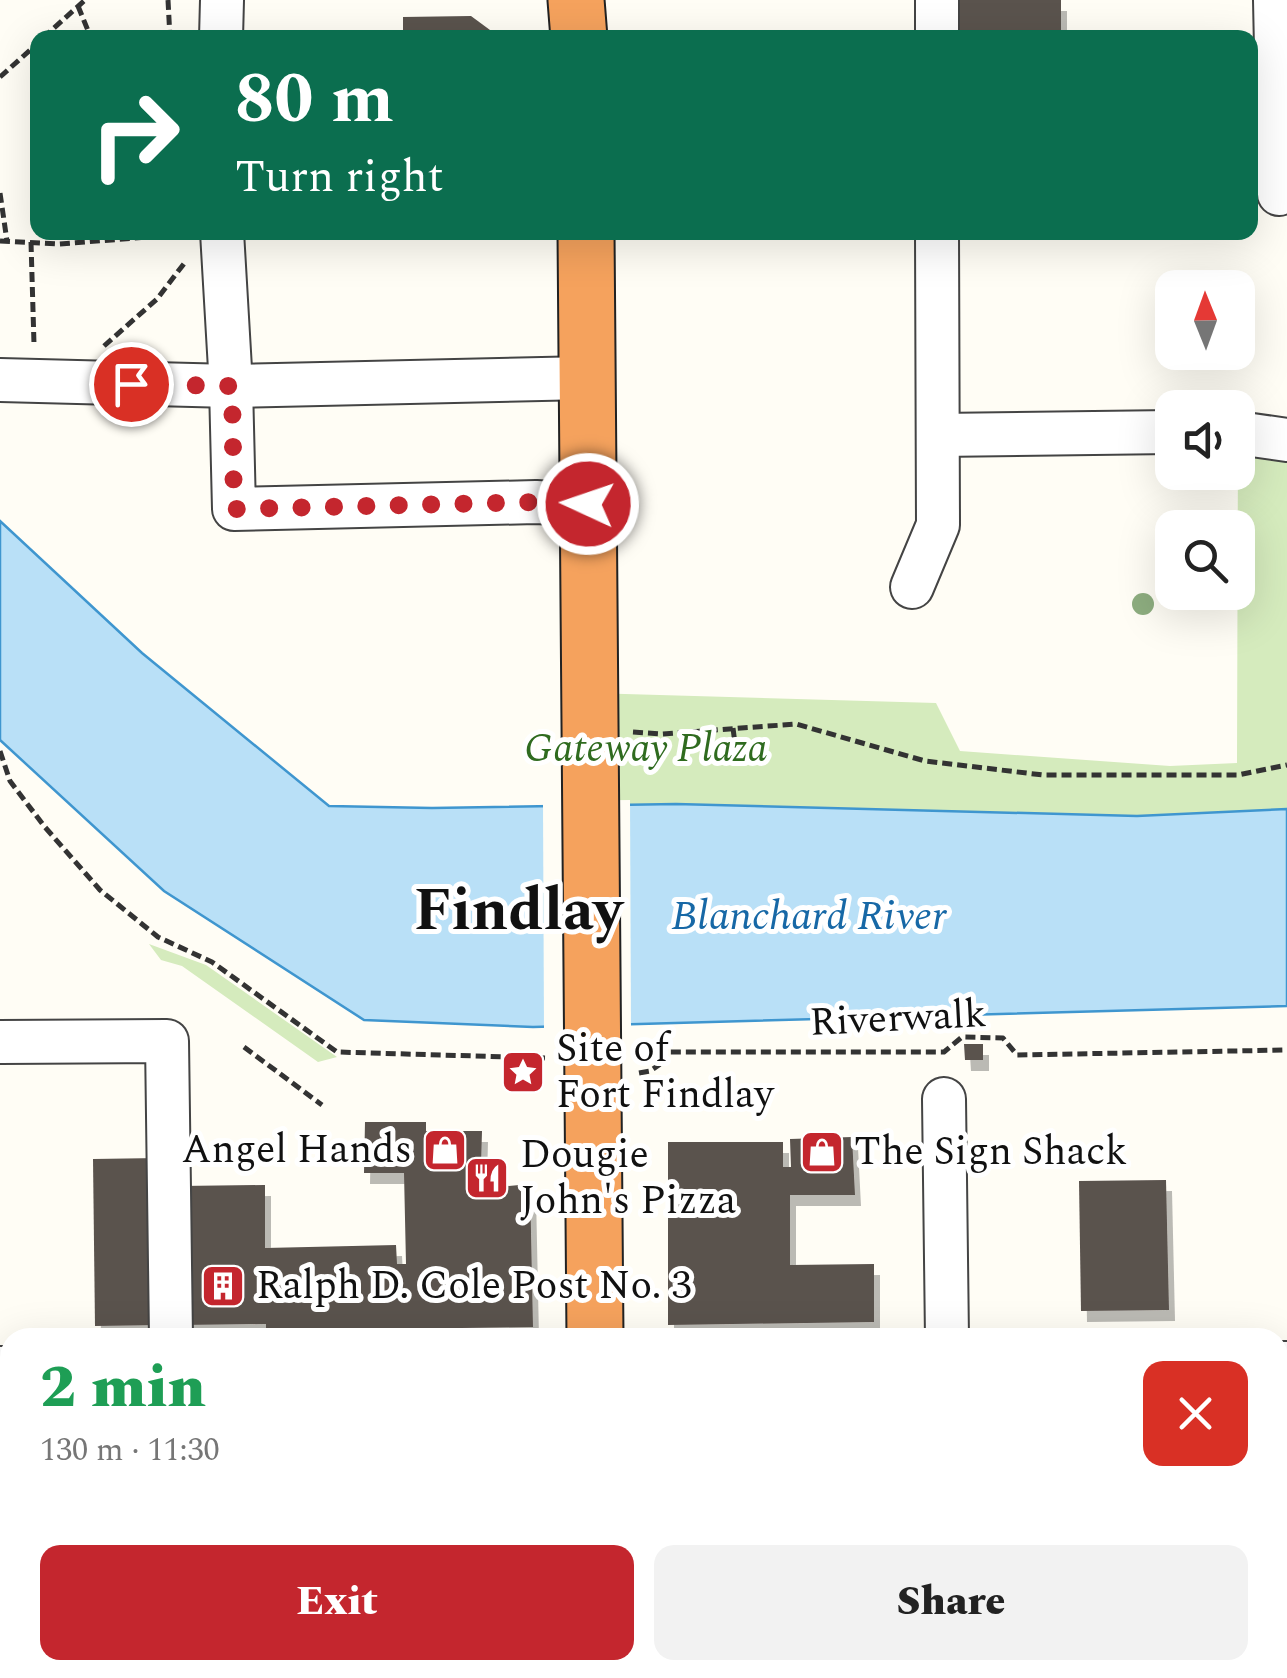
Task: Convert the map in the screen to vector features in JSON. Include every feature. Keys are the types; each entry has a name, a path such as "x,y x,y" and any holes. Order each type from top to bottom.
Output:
{"highway":[{"path":"576,0 578,30"},
{"path":"586,240 594,1328"}],"street":[{"path":"221,30 222,0"},
{"path":"936,0 937,30"},
{"path":"1272,194 1275,0"},
{"path":"206,240 232,386 234,509 588,504"},
{"path":"912,587 938,525 937,240"},
{"path":"33,381 232,386 587,378"},
{"path":"938,436 1155,432"},
{"path":"1255,435 1287,440"},
{"path":"0,1042 167,1041 171,1328"},
{"path":"944,1099 947,1328"}],"path":[{"path":"52,30 85,0"},
{"path":"168,0 170,30"},
{"path":"78,6 88,30"},
{"path":"0,76 30,50"},
{"path":"0,193 4,241 59,244 112,240"},
{"path":"32,242 33,381"},
{"path":"33,381 157,299 188,259"},
{"path":"590,729 662,734 796,724 925,762 1043,775 1238,776 1287,765"},
{"path":"733,728 736,752"},
{"path":"0,751 10,781 100,890 158,937 212,962 337,1052 592,1063"},
{"name":"Riverwalk","path":"592,1063 650,1072 659,1065 661,1052 944,1052 962,1037 1003,1038 1017,1054 1287,1050"},
{"path":"244,1047 322,1105"}],"green space":[{"name":"Gateway Plaza","path":"1255,435 1287,440 1287,809 1137,816 600,805 590,693 936,703 960,751 1170,766 1237,763 1237,610 1255,610 1255,510 1238,510 1238,490 1255,490"},
{"path":"149,944 206,965 337,1057 318,1062 182,966 161,960"}],"water":[{"name":"Blanchard River","path":"0,521 142,653 329,806 676,804 1137,816 1287,809 1287,1006 533,1027 364,1020 164,891 0,740"}],"pier":[{"path":"630,800 631,1029 544,1031 543,801"}],"building":[{"path":"958,0 1061,0 1061,30 958,30"},
{"path":"471,16 490,30 403,30 403,17"},
{"path":"964,1044 983,1044 983,1060 965,1060"},
{"path":"365,1122 426,1122 426,1131 482,1131 481,1166 497,1167 497,1187 530,1184 533,1327 181,1325 180,1186 265,1185 265,1248 396,1245 397,1264 406,1264 404,1173 364,1173"},
{"path":"852,1137 855,1195 790,1195 790,1265 874,1264 874,1322 668,1325 668,1142 783,1142 783,1167 791,1167 790,1139"},
{"path":"159,1158 161,1325 95,1326 93,1159"},
{"path":"1166,1180 1169,1310 1081,1311 1079,1181"}],"place":[{"name":"Site of Fort Findlay","path":"523,1072"},
{"name":"Angel Hands","path":"445,1150"},
{"name":"The Sign Shack","path":"822,1152"},
{"name":"Dougie John's Pizza","path":"487,1178"},
{"name":"Ralph D. Cole Post No. 3","path":"223,1286"}],"district":[{"name":"Findlay","path":"518,911"}],"route":[{"path":"131,384 232,386 234,509 588,504"}]}
